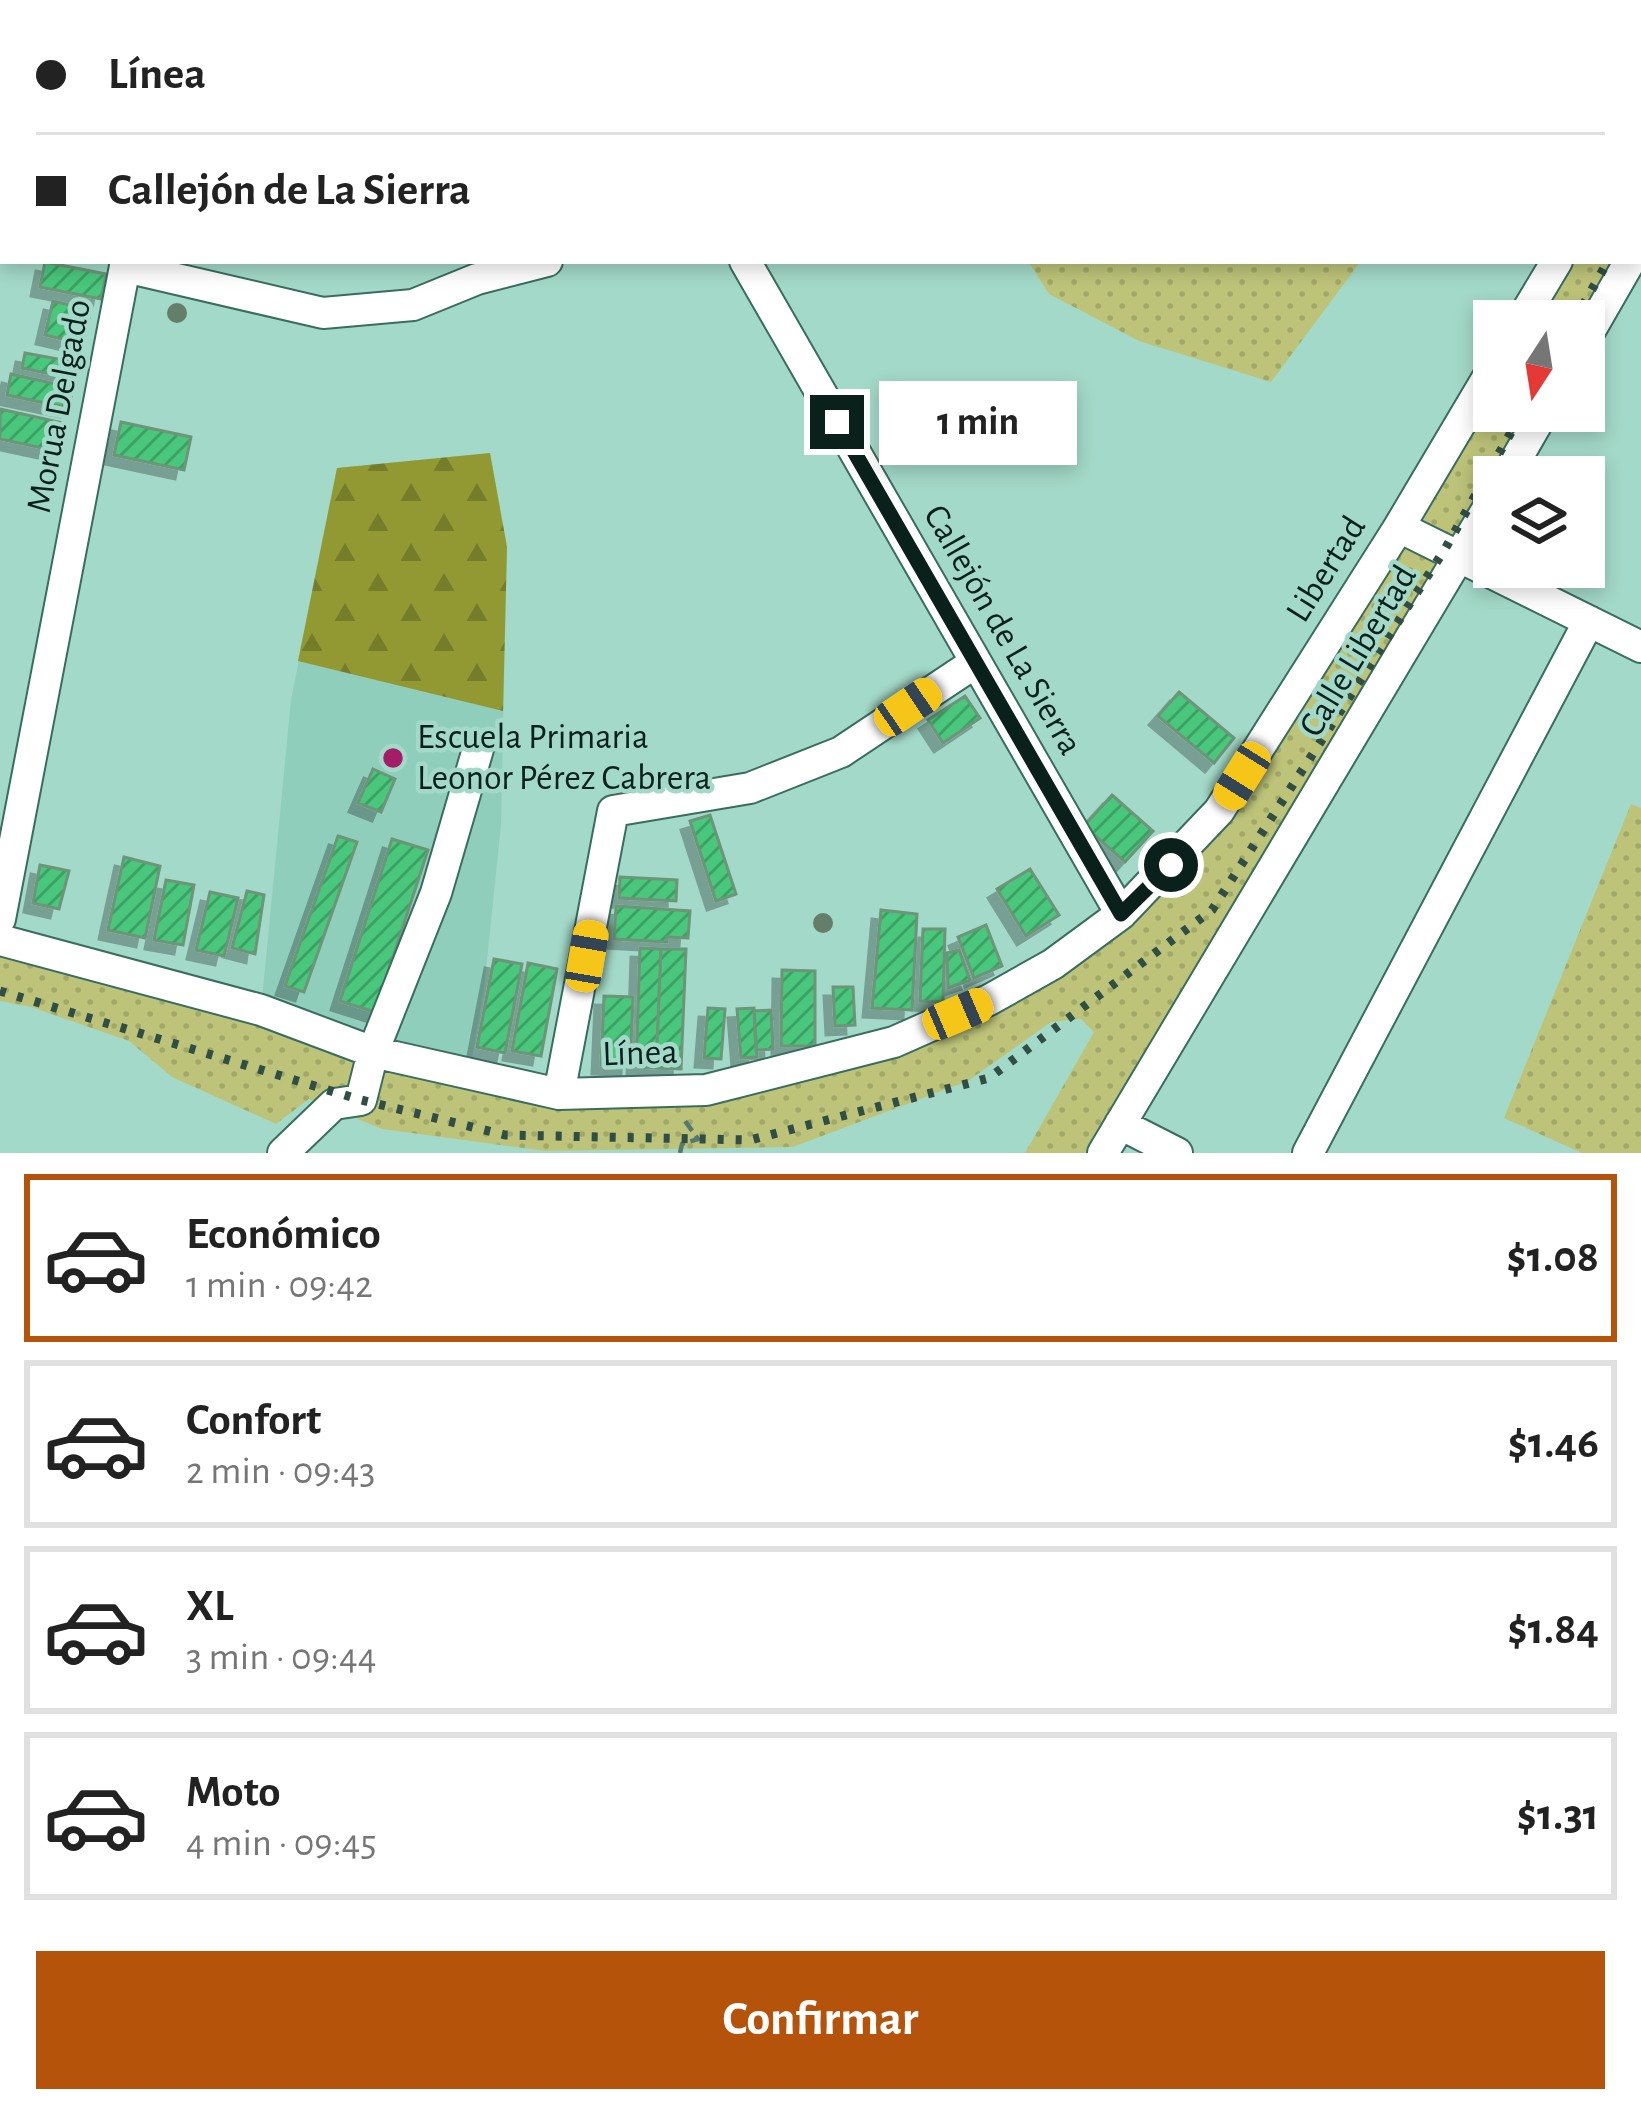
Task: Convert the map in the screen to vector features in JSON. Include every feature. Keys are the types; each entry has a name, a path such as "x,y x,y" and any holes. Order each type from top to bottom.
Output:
{"street":[{"path":"125,264 323,313 412,305 536,264"},
{"name":"Morua Delgado","path":"0,919 125,264"},
{"name":"Callejón de La Sierra","path":"747,264 1121,914"},
{"path":"1534,300 1555,264"},
{"path":"1605,304 1628,264"},
{"name":"Libertad","path":"1219,811 1473,402"},
{"path":"1399,527 1641,647"},
{"name":"Calle Libertad","path":"1103,1153 1473,534"},
{"path":"1308,1153 1589,621"},
{"path":"559,1094 613,812 750,788 841,752 976,662"},
{"path":"283,1153 334,1104 361,1100 373,1052 436,893 478,749"},
{"name":"Línea","path":"0,940 261,1010 373,1052 559,1094 706,1090 894,1042 1005,991 1053,964 1121,914 1219,811"},
{"path":"1120,1124 1177,1153"}],"path":[{"path":"664,1092 698,1139 682,1144 680,1153"}],"shaded area":[{"path":"1030,264 1359,264 1271,382 1139,341 1049,294"},
{"path":"1555,264 1628,264 1600,300 1534,300"},
{"path":"1473,399 1473,432 1532,432 1517,456 1473,456 1473,530 1103,1153 1025,1153 1094,1032 1081,1019 1051,1022 968,1081 793,1147 545,1151 382,1129 309,1099 276,1124 172,1077 129,1041 0,1001 0,940 559,1094 706,1090 849,1056 1053,964 1171,864"},
{"name":"Escuela Primaria Leonor Pérez Cabrera","path":"490,453 507,547 501,825 484,989 469,1074 261,1010 291,700 337,468"},
{"path":"1631,804 1641,808 1641,1153 1582,1153 1504,1118"}],"green space":[{"path":"490,453 507,547 503,711 298,661 337,468"}],"building":[{"path":"45,264 106,274 101,299 40,287"},
{"path":"53,301 91,310 83,344 45,335"},
{"path":"25,353 74,362 71,378 22,368"},
{"path":"11,374 73,388 69,408 7,395"},
{"path":"0,409 67,424 61,452 0,439"},
{"path":"121,422 191,437 184,470 114,455"},
{"path":"1179,692 1234,738 1214,763 1158,716"},
{"path":"965,696 980,718 943,743 928,720"},
{"path":"373,769 395,779 381,812 358,803"},
{"path":"1112,795 1153,831 1125,862 1084,826"},
{"path":"710,815 736,894 716,901 690,821"},
{"path":"338,836 357,842 304,992 285,986"},
{"path":"392,839 428,850 375,1012 340,1001"},
{"path":"124,857 160,866 145,938 108,930"},
{"path":"40,865 69,871 59,909 33,903"},
{"path":"1030,869 1059,915 1026,936 997,889"},
{"path":"620,877 677,880 676,901 619,898"},
{"path":"166,880 194,885 183,945 154,940"},
{"path":"247,891 264,895 255,954 232,948"},
{"path":"210,892 238,898 224,956 196,950"},
{"path":"616,906 690,911 688,938 667,937 667,942 614,939"},
{"path":"881,910 917,914 912,1010 872,1008"},
{"path":"986,925 1002,966 974,978 958,937"},
{"path":"923,929 945,929 943,1002 920,1001"},
{"path":"640,948 661,949 656,1068 636,1067"},
{"path":"661,949 686,949 681,1069 656,1068"},
{"path":"959,950 970,980 948,988 947,953"},
{"path":"494,959 522,964 505,1053 477,1047"},
{"path":"528,963 557,969 541,1056 512,1051"},
{"path":"782,970 815,971 815,1046 781,1046"},
{"path":"833,987 853,987 855,1025 835,1026"},
{"path":"604,996 633,997 630,1066 601,1065"},
{"path":"708,1008 725,1009 721,1059 704,1058"},
{"path":"754,1008 757,1057 741,1058 737,1009"},
{"path":"771,1010 773,1049 756,1050 754,1011"}],"railway":[{"path":"1586,300 1606,264"},
{"path":"0,991 361,1100 505,1135 750,1140 989,1078 1212,910 1445,549 1511,432"}],"place":[{"name":"Escuela Primaria Leonor Pérez Cabrera","path":"393,758"}],"route":[{"path":"837,422 1121,914 1171,865"}]}
